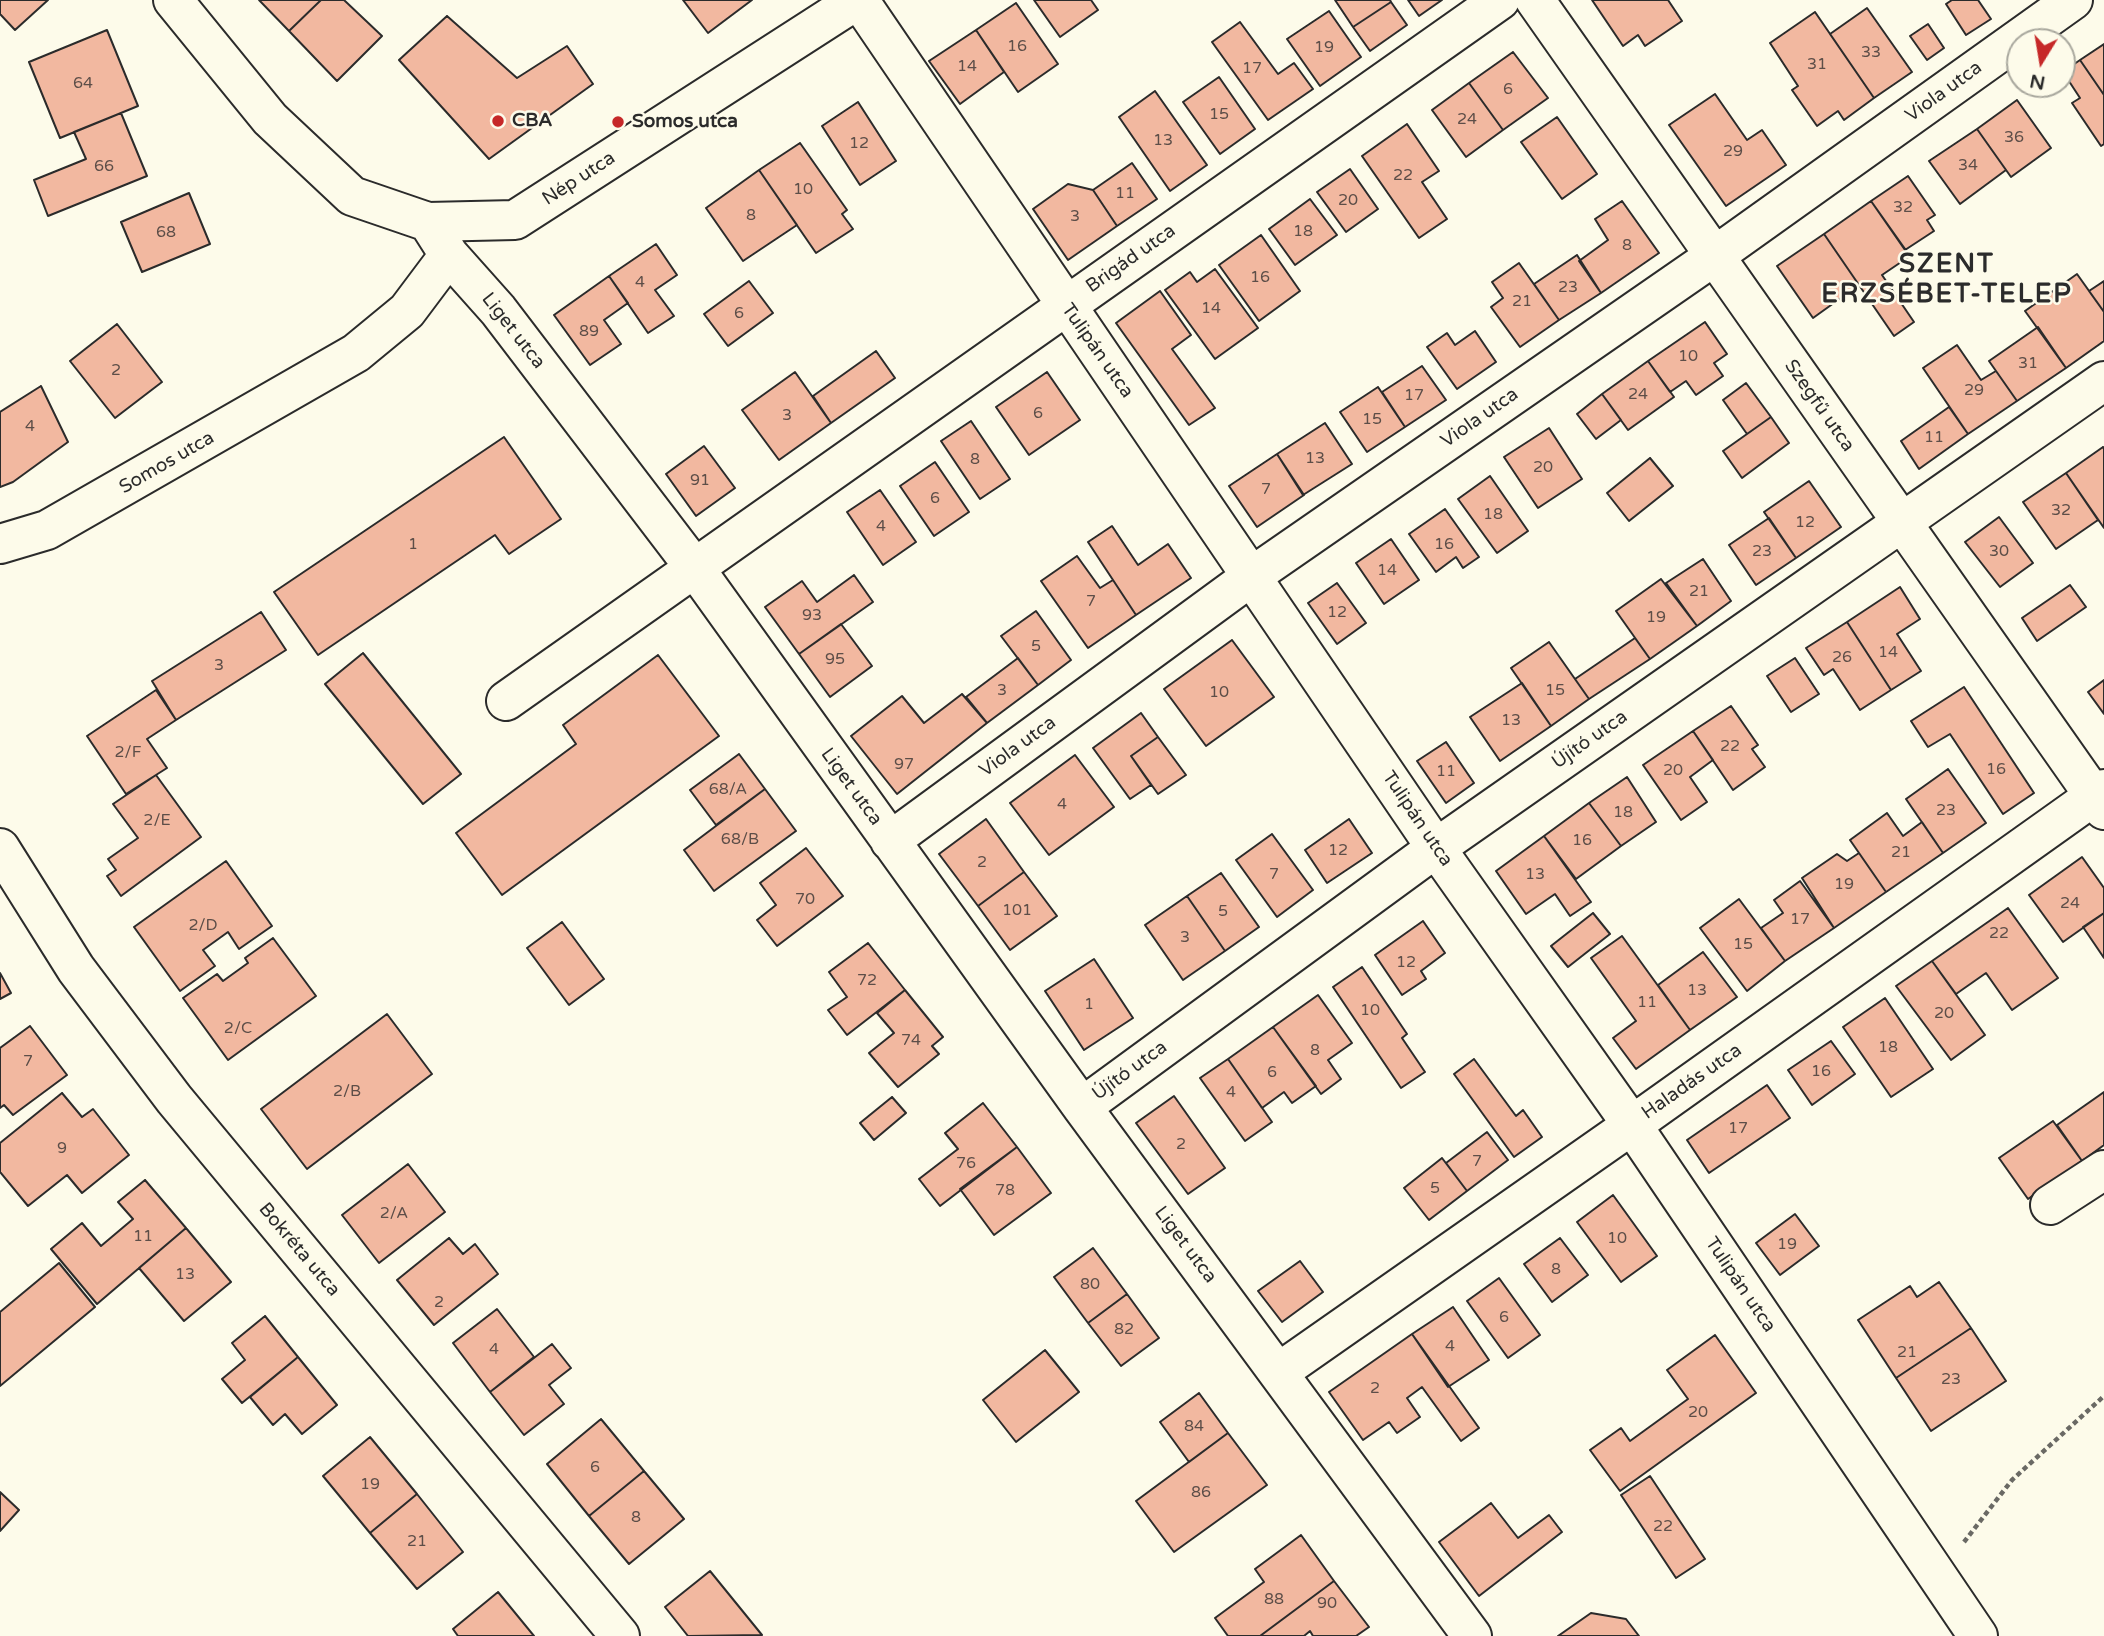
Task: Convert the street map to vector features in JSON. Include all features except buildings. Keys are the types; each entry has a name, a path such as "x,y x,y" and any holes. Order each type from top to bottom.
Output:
{"street":[{"path":"173,0 270,119 352,196 428,222"},
{"name":"Nép utca","path":"428,222 515,220 858,0"},
{"name":"Tulipán utca","path":"858,0 1436,848 1632,1125 1978,1636"},
{"name":"Brigád utca","path":"506,701 1500,0"},
{"name":"Szegfű utca","path":"1535,0 1713,257 2101,799"},
{"name":"Viola utca","path":"890,841 1252,576 1713,257 2073,0"},
{"name":"Liget utca","path":"428,222 449,255 499,310 694,567 1082,1107 1472,1636"},
{"name":"Somos utca","path":"0,544 47,530 356,353 407,311 449,255"},
{"name":"Újító utca","path":"1082,1107 1436,848 2104,381"},
{"name":"Haladás utca","path":"1279,1372 2101,799"},
{"name":"Bokréta utca","path":"0,848 76,969 174,1099 620,1636"},
{"path":"2050,1205 2104,1170"}],"path":[{"path":"1937,1576 2012,1480 2104,1396"}],"place":[{"name":"CBA","path":"498,121"},
{"name":"Somos utca","path":"618,122"}],"district":[{"name":"SZENT ERZSÉBET-TELEP","path":"1947,280"}]}
